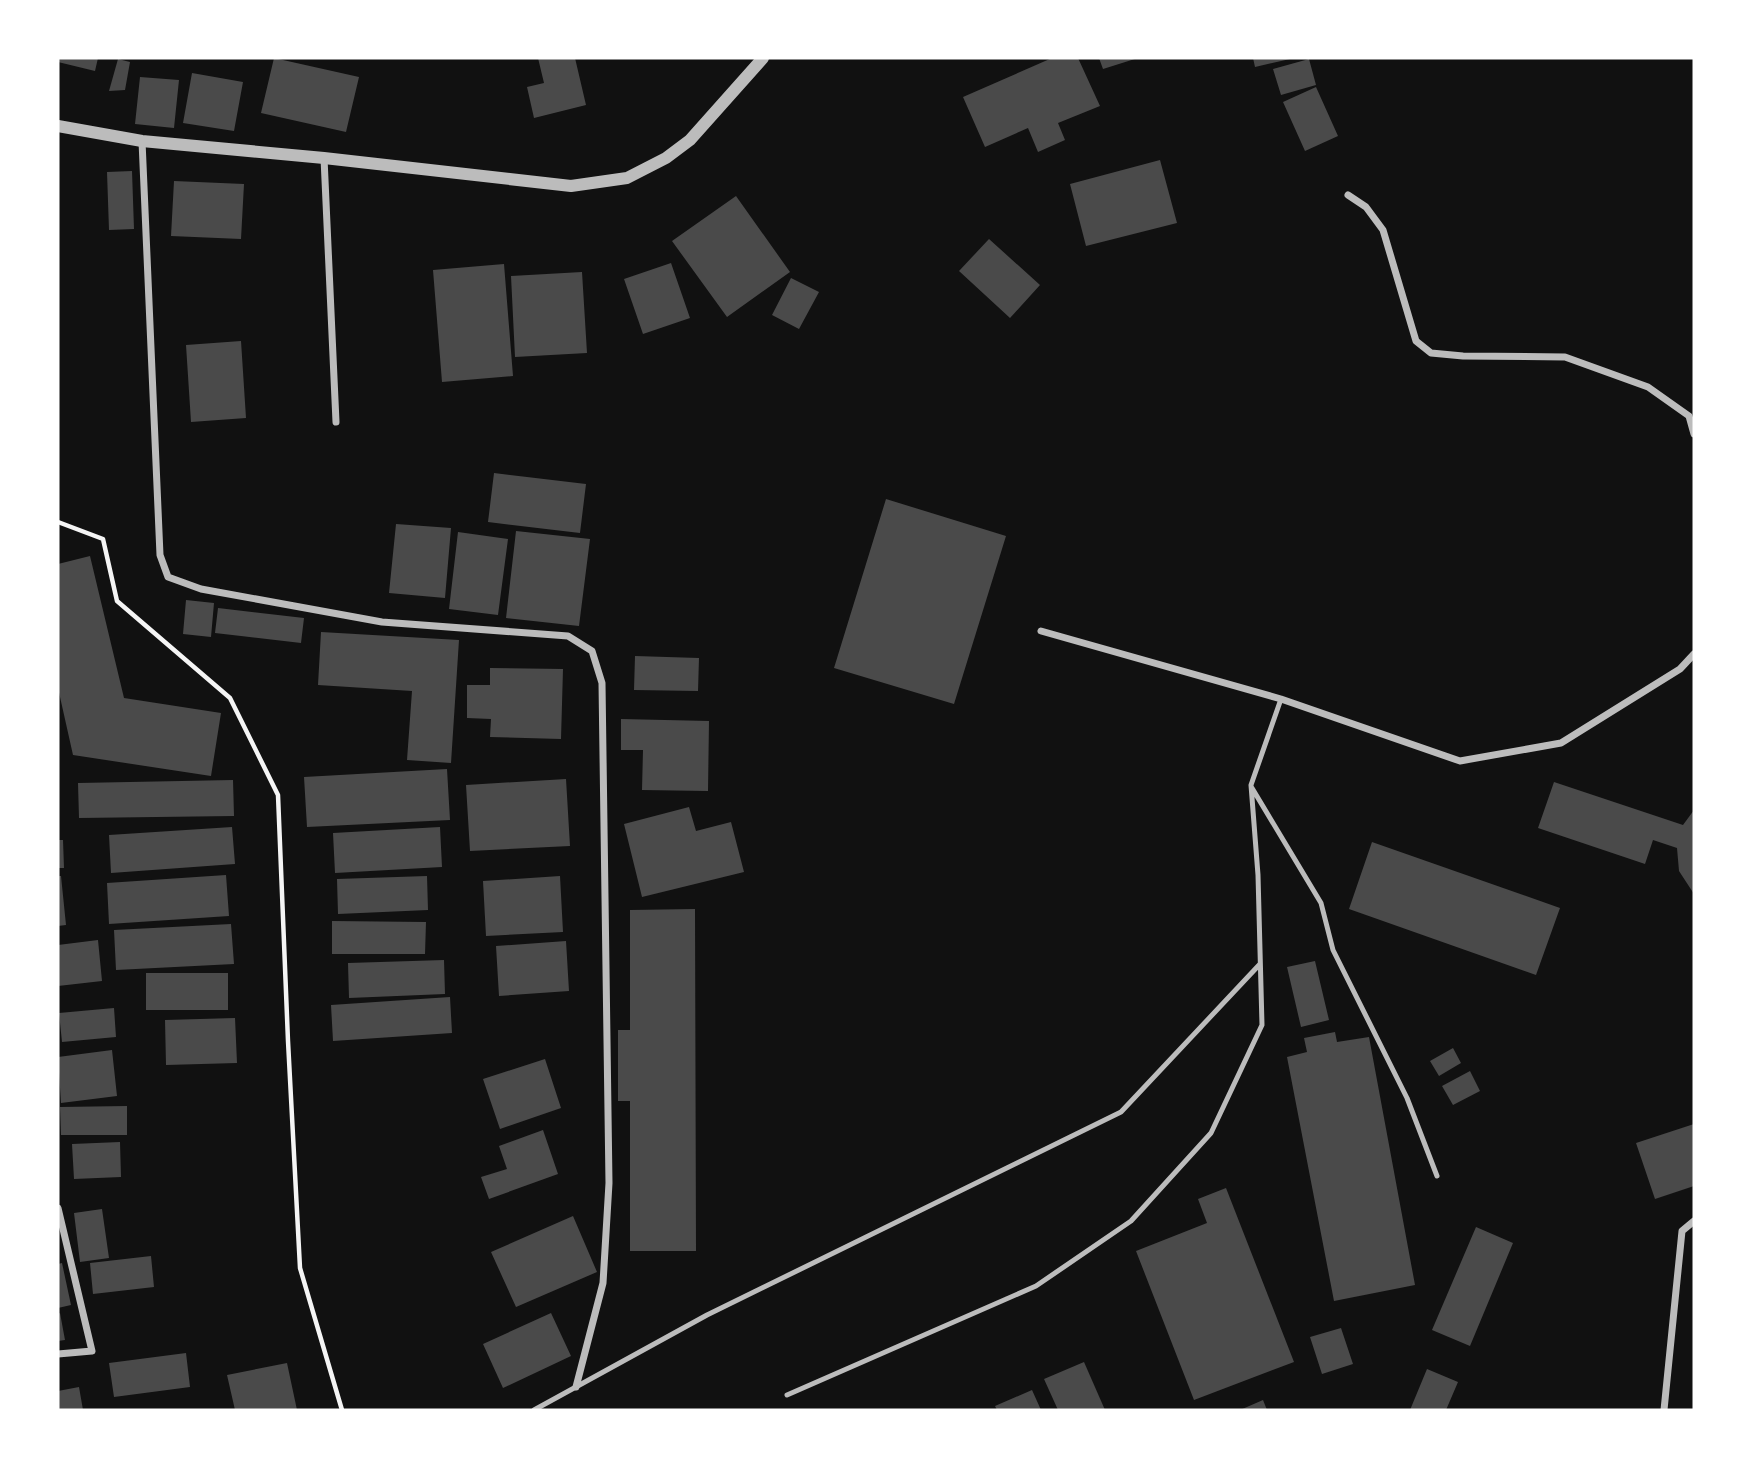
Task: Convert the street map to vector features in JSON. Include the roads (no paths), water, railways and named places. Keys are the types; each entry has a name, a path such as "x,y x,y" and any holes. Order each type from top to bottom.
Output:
{"street":[{"path":"58,126 142,141 571,186 627,178 666,158 690,140 763,58"},
{"path":"142,141 160,555 168,577 201,589 382,622 568,636 592,651 602,683 609,1183 603,1283 576,1387"},
{"path":"324,158 336,422"},
{"path":"1348,195 1366,207 1383,230 1416,341 1431,353 1565,357 1648,387 1689,416 1694,434"},
{"path":"1041,631 1281,699 1460,761 1561,743 1681,670 1694,654"},
{"path":"58,1208 92,1351 58,1354"},
{"path":"1664,1410 1682,1231 1694,1221"}],"lane":[{"path":"787,1395 1036,1286 1131,1221 1211,1133 1262,1025 1258,874 1251,785 1281,699"},
{"path":"1251,785 1321,904 1333,950 1406,1098 1437,1176"},
{"path":"534,1410 707,1315 1121,1112 1260,964"}]}
